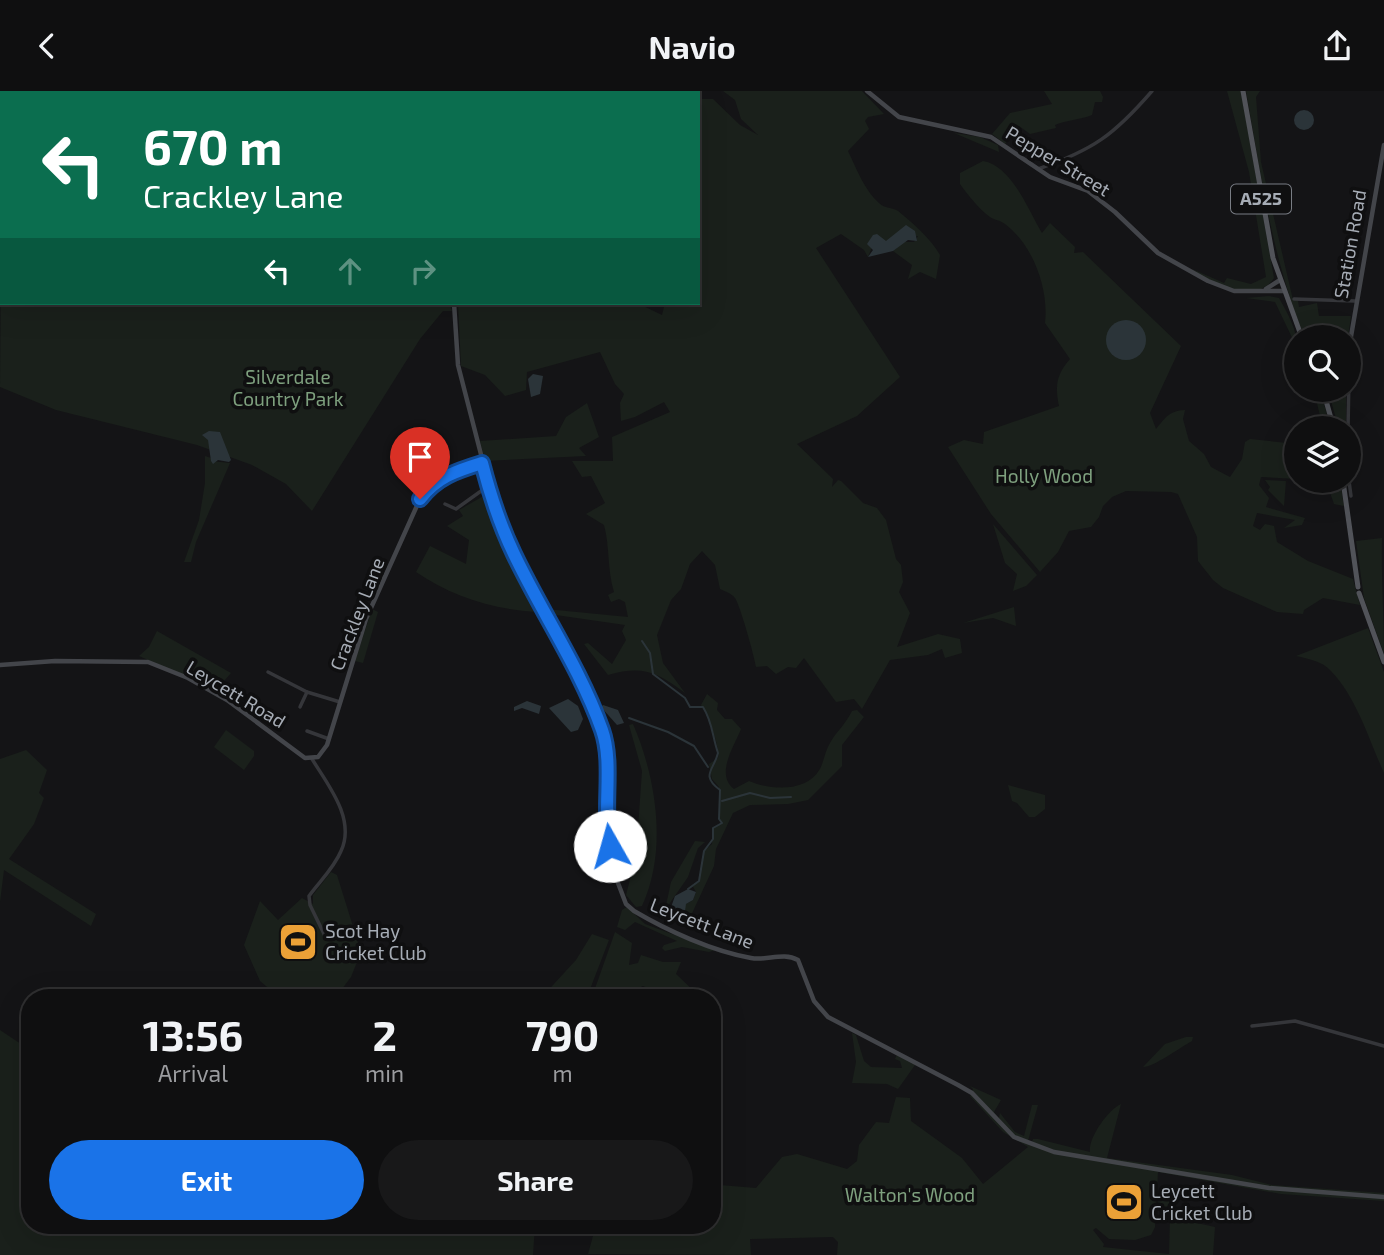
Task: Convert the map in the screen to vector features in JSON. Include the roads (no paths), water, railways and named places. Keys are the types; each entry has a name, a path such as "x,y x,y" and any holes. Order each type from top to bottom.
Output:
{"main road":[{"name":"A525","path":"1243,91 1265,216 1280,280 1297,325"},
{"path":"1345,493 1359,590 1384,662"}],"street":[{"name":"Pepper Street","path":"867,91 899,117 991,137 1038,169 1088,191 1115,212 1158,253 1182,268 1234,291 1284,291"},
{"path":"1038,169 1068,159 1110,136 1152,91"},
{"name":"Station Road","path":"1352,325 1384,145"},
{"path":"1262,291 1280,280"},
{"path":"1294,299 1355,301"},
{"name":"Leycett Lane","path":"454,305 458,365 488,486 513,553 585,688 603,731 607,762 607,832 626,904 652,922 734,954 763,959 788,955 798,960 814,1001 828,1017 972,1093 1014,1137 1063,1154 1160,1170 1290,1191 1384,1197"},
{"name":"Crackley Lane","path":"309,759 323,753 329,739 378,588 420,499 431,485 449,473 482,464"},
{"path":"445,504 456,509 488,486"},
{"name":"Leycett Road","path":"0,665 45,661 148,662 188,678 227,700 309,759 335,796 344,822 343,848 309,896 310,905 325,936"},
{"path":"268,672 307,692 340,702"},
{"path":"300,706 307,692"},
{"path":"307,731 329,739"},
{"path":"1252,1026 1295,1021 1384,1046"}],"waterway":[{"path":"642,641 650,653 653,674 685,698 690,707 703,707 711,724 718,753 710,776 720,790 719,819 722,823 713,828 713,839 704,851 699,881 688,889"},
{"path":"629,718 668,732 694,746 708,767"},
{"path":"722,801 750,793 770,798 791,797"}],"place":[{"name":"Scot Hay Cricket Club","path":"298,942"},
{"name":"Leycett Cricket Club","path":"1124,1202"}],"park label":[{"name":"Silverdale Country Park","path":"288,388"},
{"name":"Holly Wood","path":"1044,476"},
{"name":"Walton's Wood","path":"910,1195"}]}
